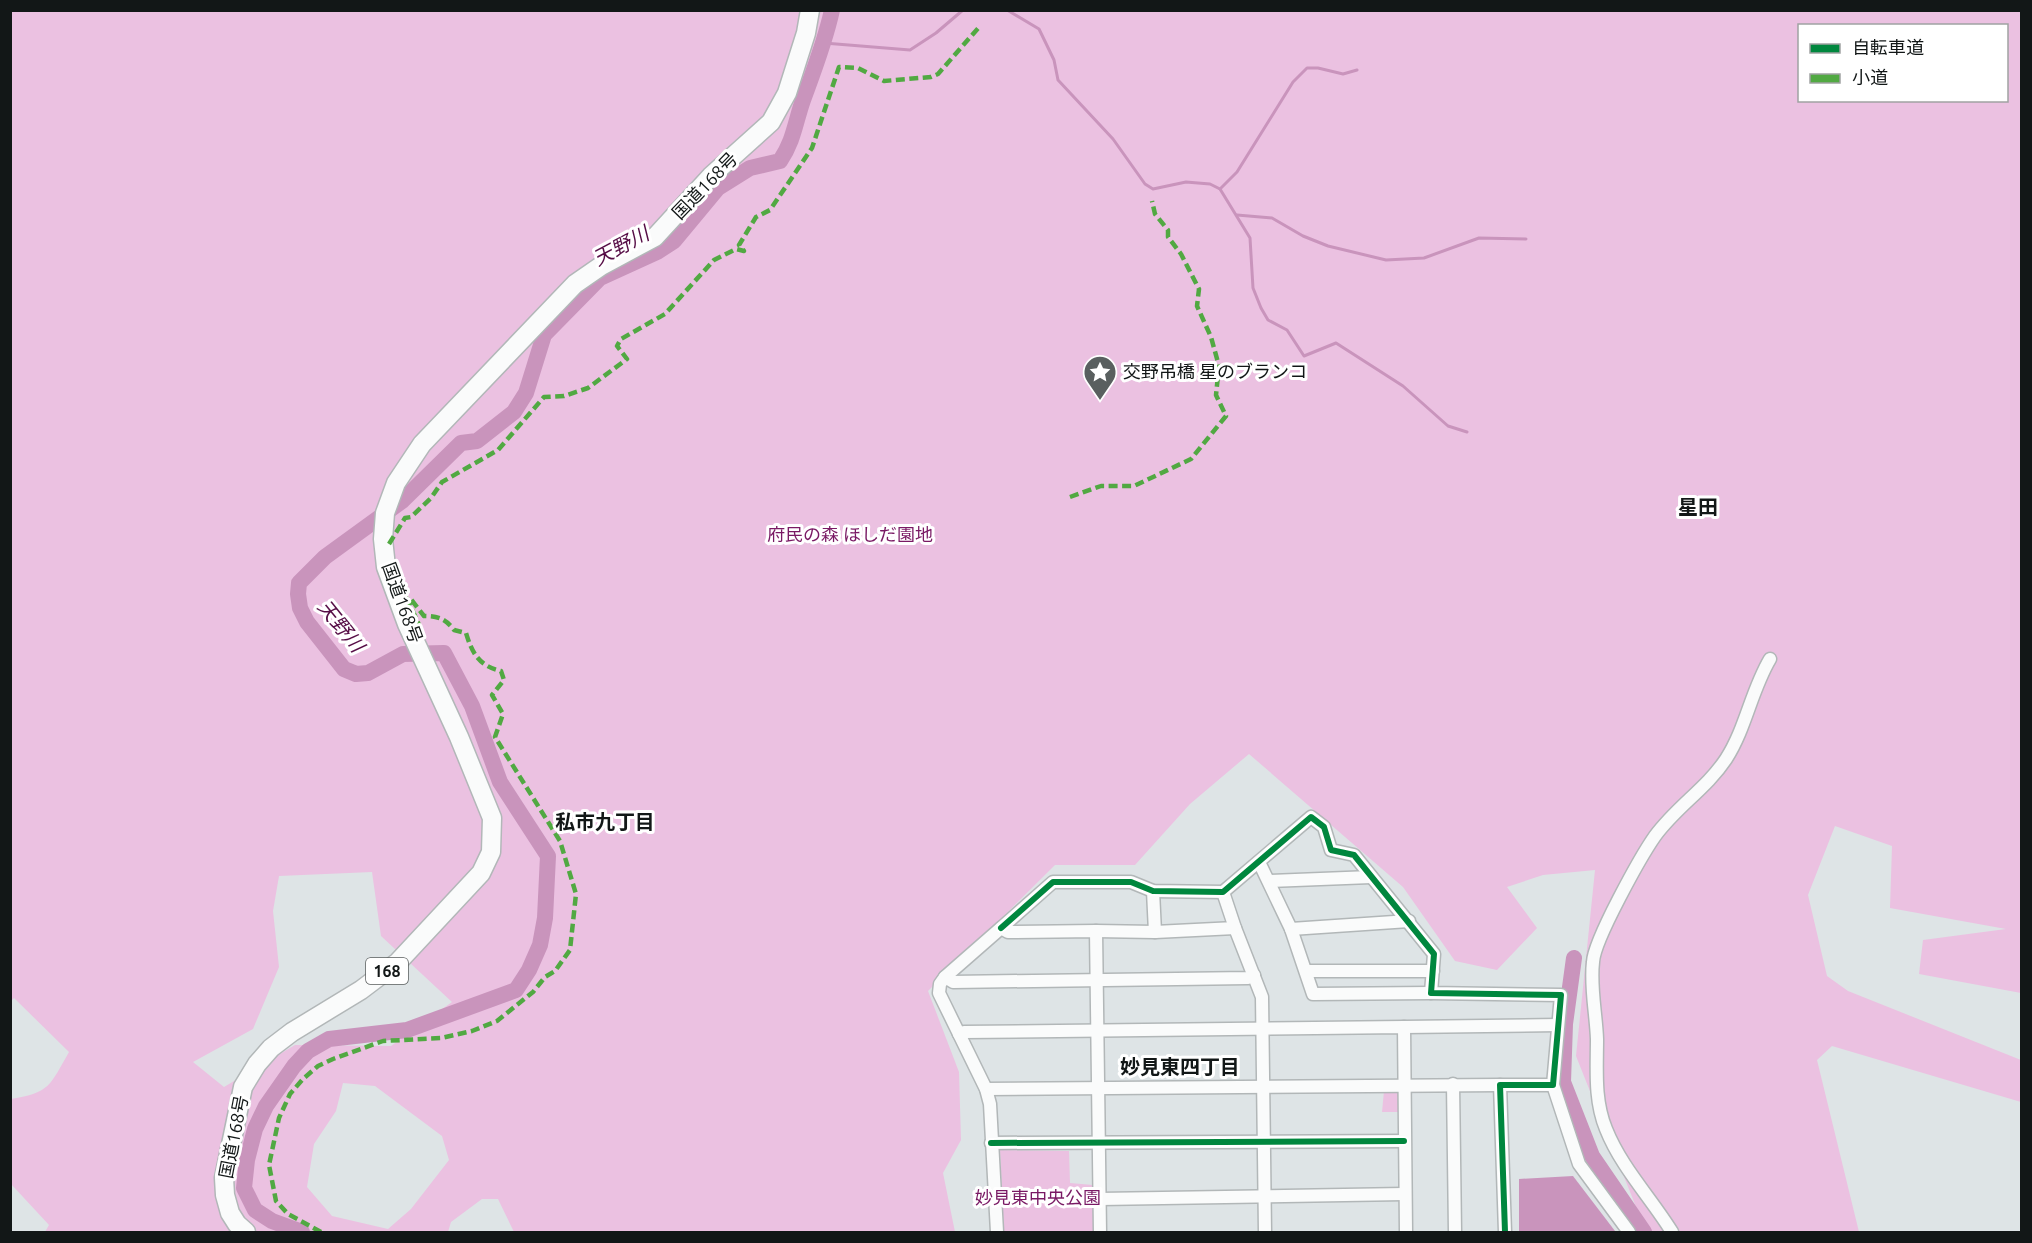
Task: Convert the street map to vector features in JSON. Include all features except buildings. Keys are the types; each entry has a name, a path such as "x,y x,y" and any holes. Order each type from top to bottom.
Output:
{"highway":[{"name":"国道168号","path":"246,1233 230,1213 225,1195 224,1178 243,1087 257,1064 271,1048 292,1032 361,990 398,962 481,873 491,852 492,818 386,567 383,539 388,502 396,483 422,444 575,284 600,266 655,237 711,176 771,122 787,93 806,33 810,10"}],"street":[{"path":"1672,1233 1623,1161 1605,1128 1597,1085 1593,960 1598,939 1656,835 1676,809 1702,788 1725,760 1748,712 1757,681 1770,659"},
{"path":"997,1233 990,1104 986,1089 939,993 939,984 1053,882 1131,882 1153,891 1223,892 1311,817 1324,827 1331,850 1354,855 1434,954 1431,993"},
{"path":"1259,862 1291,929 1313,994 1561,995 1553,1085 1579,1164 1629,1233"},
{"path":"1269,881 1371,877"},
{"path":"1153,891 1155,932"},
{"path":"1223,892 1262,997 1264,1233"},
{"path":"1291,929 1409,921"},
{"path":"1001,928 1008,932 1155,932 1235,928"},
{"path":"1096,931 1100,1233"},
{"path":"1306,970 1432,971"},
{"path":"945,977 953,982 1248,978 1254,975"},
{"path":"959,1034 964,1032 1099,1029 1558,1025"},
{"path":"1404,1027 1406,1233"},
{"path":"986,1089 1406,1084 1553,1085"},
{"path":"1453,1084 1455,1233"},
{"path":"1500,1085 1505,1233"},
{"path":"991,1143 1404,1141"},
{"path":"1100,1199 1404,1194"}],"green space":[{"name":"府民の森 ほしだ園地","path":"11,11 2021,11 2021,993 1919,974 1923,940 2006,929 1890,908 1892,846 1835,826 1808,895 1827,976 1848,991 2021,1060 2021,1102 1832,1046 1817,1060 1859,1232 1646,1232 1576,1056 1595,870 1543,875 1507,887 1537,928 1497,970 1455,961 1403,887 1249,754 1190,804 1135,865 1055,865 928,991 959,1072 961,1140 943,1173 955,1232 514,1232 498,1199 482,1199 451,1222 448,1232 45,1232 49,1225 11,1184 11,1099 34,1094 48,1086 69,1052 14,998 11,1001","holes":["372,872 381,936 452,1002 391,1046 295,1045 224,1087 193,1062 253,1029 279,967 273,911 279,876","343,1083 375,1086 442,1136 449,1160 411,1209 388,1229 332,1216 307,1187 314,1144 336,1111"]},
{"path":"1384,1091 1401,1091 1401,1112 1382,1112"},
{"name":"妙見東中央公園","path":"1000,1150 1069,1151 1070,1183 1093,1185 1094,1232 1004,1232"}],"shaded area":[{"path":"1573,1176 1615,1231 1519,1232 1519,1179"}],"waterway":[{"name":"天野川","path":"302,1232 272,1221 255,1210 244,1188 247,1160 255,1129 266,1106 294,1066 308,1051 329,1039 407,1030 516,990 529,970 540,945 545,918 548,856 500,782 472,706 444,653 403,654 368,673 356,674 344,669 307,622 300,608 299,583 325,557 402,501 461,443 477,441 514,412 526,393 544,335 600,278 657,252 674,241 718,188 750,168 780,161 791,139 823,45 832,10"},
{"path":"824,43 910,50 936,33 963,10"},
{"path":"1007,10 1039,29 1054,60 1058,80 1113,139 1145,184 1153,189 1186,182 1210,184 1220,189 1250,238 1253,288 1261,308 1268,320 1287,330 1304,356 1336,343 1403,386 1448,426 1467,432"},
{"path":"1220,189 1237,172 1293,82 1307,68 1318,68 1343,74 1357,70"},
{"path":"1237,215 1272,218 1303,236 1328,246 1386,260 1424,258 1479,238 1526,239"},
{"path":"1574,958 1565,1024 1563,1082 1592,1156 1644,1232"}],"marked path":[{"path":"389,544 405,518 411,517 431,498 442,482 498,450 544,397 564,396 588,388 627,359 617,346 621,339 665,314 714,260 736,249 744,251 739,245 756,217 770,210 812,148 839,67 858,68 884,81 931,77 938,74 980,26"},
{"path":"1070,497 1101,486 1134,486 1191,459 1226,416 1216,395 1219,366 1211,337 1197,306 1199,289 1181,254 1168,237 1168,230 1155,214 1152,201"},
{"path":"321,1232 288,1214 276,1201 269,1165 279,1118 290,1094 303,1079 318,1066 383,1041 441,1038 472,1031 497,1021 533,992 545,977 555,971 570,950 576,894 560,841 495,737 503,714 492,695 504,680 501,671 487,666 478,658 466,633 454,630 441,619 424,616 410,598 407,598 419,625 415,627"}],"cycle path":[{"path":"1001,928 1053,882 1131,882 1153,891 1223,892 1311,817 1324,827 1331,850 1354,855 1434,954 1431,993 1561,995 1553,1085 1500,1085 1505,1232"},
{"path":"991,1143 1404,1141"}],"place":[{"name":"交野吊橋 星のブランコ","path":"1100,401"}],"district":[{"name":"星田","path":"1698,507"},
{"name":"私市九丁目","path":"605,822"},
{"name":"妙見東四丁目","path":"1180,1067"}]}
